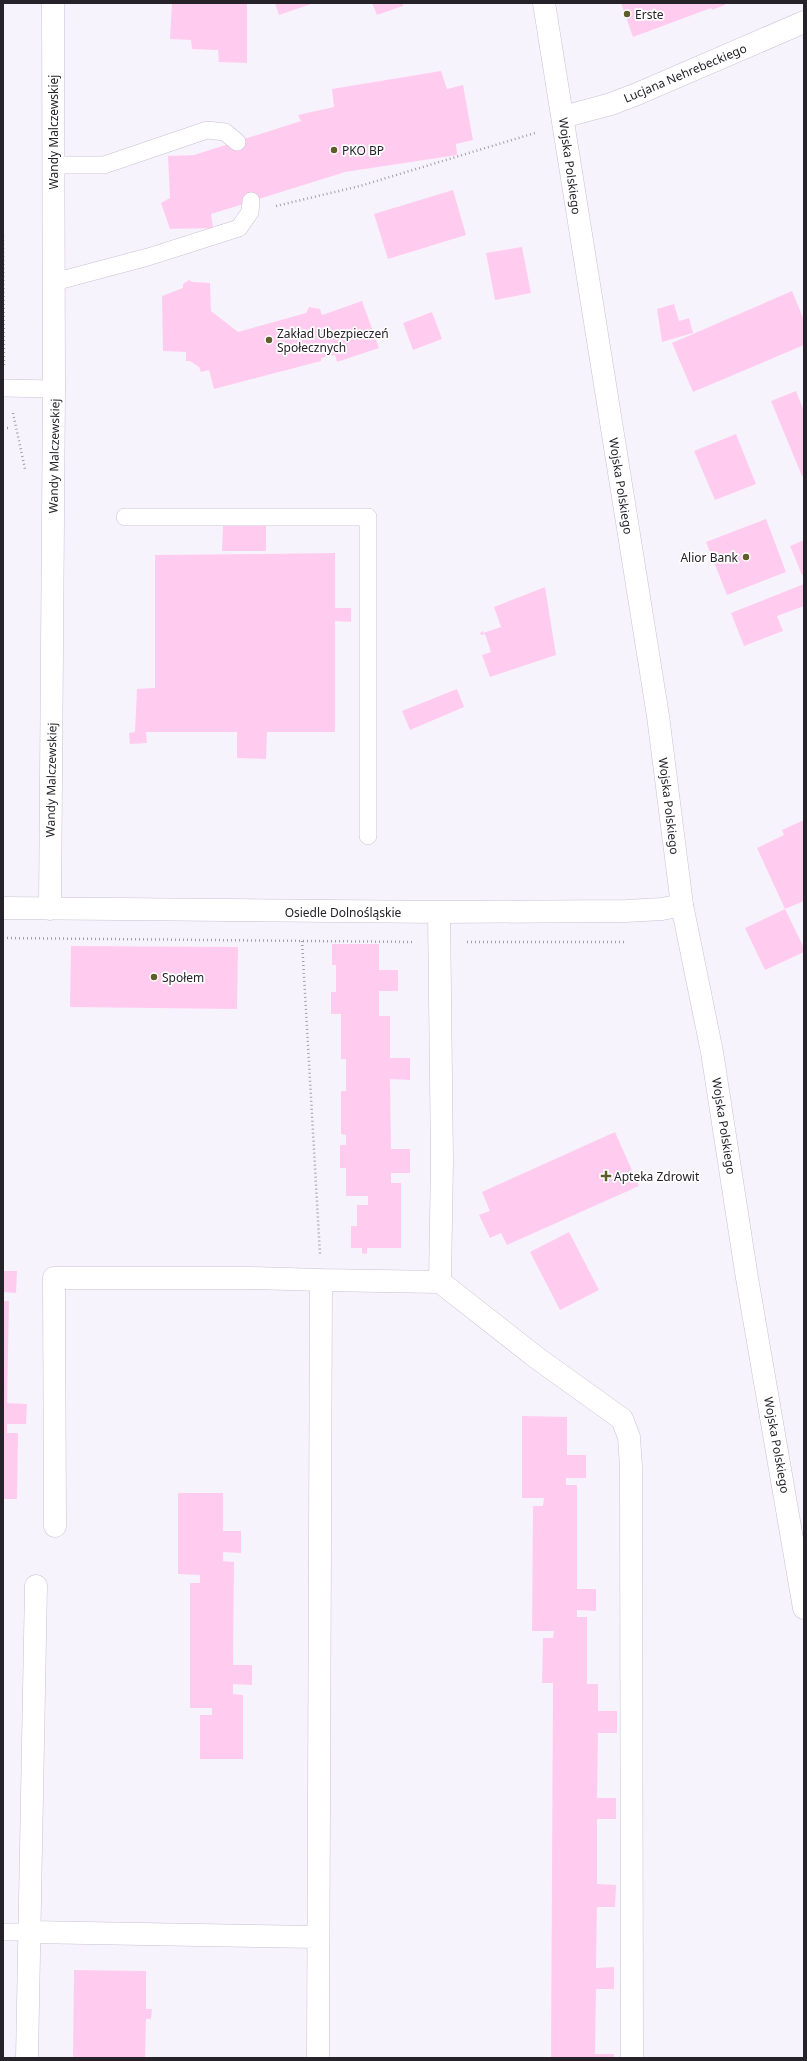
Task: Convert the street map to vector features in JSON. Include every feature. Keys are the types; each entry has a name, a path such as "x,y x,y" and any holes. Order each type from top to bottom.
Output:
{"street":[{"name":"Wandy Malczewskiej","path":"50,909 54,389 53,3"},
{"name":"Wojska Polskiego","path":"544,3 563,117 571,181 658,716 682,905 712,1052 747,1278 800,1553 804,1608"},
{"name":"Lucjana Nehrebeckiego","path":"563,117 611,104 638,94 804,22"},
{"name":"Osiedle Dolnośląskie","path":"3,908 440,912 626,911 662,909 682,905"},
{"path":"440,912 439,942 442,1161 440,1282"},
{"path":"55,1526 54,1278 251,1278 440,1282 537,1358 622,1419 629,1437 631,1475 632,2058"},
{"path":"318,2058 322,1280"},
{"path":"27,2058 36,1586"},
{"path":"30,1932 318,1937"}],"lane":[{"path":"54,165 104,165 207,130 225,132 237,142"},
{"path":"54,282 148,257 239,228 250,206"},
{"path":"3,388 54,389"},
{"path":"125,517 368,517 368,836"},
{"path":"3,1932 30,1932"}],"path":[{"path":"250,206 360,186 535,132"},
{"path":"3,236 4,367"},
{"path":"3,428 9,428"},
{"path":"3,938 439,942 626,942"},
{"path":"302,941 322,1280"}],"building":[{"path":"172,3 247,3 247,63 219,62 218,50 192,49 191,40 170,39"},
{"path":"275,3 314,3 279,15"},
{"path":"372,3 403,3 403,6 377,15"},
{"path":"621,3 724,3 725,5 712,10 711,8 633,37"},
{"name":"PKO BP","path":"441,71 447,89 463,85 473,140 456,144 457,155 345,172 211,214 213,228 170,229 161,203 170,198 168,156 194,155 301,121 298,115 334,107 332,89"},
{"path":"453,190 466,235 388,259 374,214"},
{"path":"522,247 531,293 495,300 486,253"},
{"name":"Zakład Ubezpieczeń Społecznych","path":"189,280 192,282 210,283 211,311 238,332 306,313 309,307 320,309 322,315 362,301 379,348 337,362 335,355 321,358 321,361 214,389 209,370 201,372 199,367 190,361 186,361 186,352 163,351 162,296 183,288 183,284"},
{"path":"792,291 804,320 804,345 693,392 672,343"},
{"path":"674,304 679,321 689,318 693,333 662,342 657,309"},
{"path":"432,312 442,339 413,350 403,323"},
{"path":"796,391 804,411 804,475 802,476 771,401"},
{"path":"736,434 756,484 715,500 694,451"},
{"name":"Alior Bank","path":"766,519 786,572 727,595 706,542"},
{"path":"223,525 266,525 266,551 222,551"},
{"path":"804,540 804,574 802,575 790,546"},
{"path":"335,553 335,608 351,608 351,622 335,621 335,732 267,732 266,759 237,758 237,732 146,732 147,743 130,744 129,733 135,732 137,689 155,688 155,555"},
{"path":"804,584 804,606 777,616 783,631 744,646 731,613"},
{"path":"545,587 556,655 490,677 482,655 491,652 485,634 481,635 480,633 501,627 494,607"},
{"path":"457,689 464,707 410,730 402,711"},
{"path":"804,820 804,901 785,909 757,848 784,835 782,830"},
{"path":"785,909 804,948 804,952 765,970 745,928"},
{"path":"332,944 379,944 379,970 398,970 398,991 379,991 379,1016 390,1016 390,1058 410,1058 410,1080 390,1079 391,1149 410,1149 410,1173 391,1173 391,1183 401,1183 401,1248 367,1248 367,1254 362,1253 362,1248 351,1248 351,1226 357,1226 357,1205 368,1205 368,1196 346,1196 346,1168 340,1168 340,1145 346,1145 346,1135 341,1134 341,1091 346,1091 346,1059 341,1059 341,1014 331,1014 331,992 336,992 336,965 332,965"},
{"name":"Społem","path":"71,946 238,947 237,1009 70,1007"},
{"path":"615,1132 639,1186 507,1245 501,1233 490,1238 479,1215 490,1211 482,1192"},
{"path":"569,1232 599,1290 560,1310 530,1252"},
{"path":"3,1271 17,1271 16,1293 3,1292"},
{"path":"3,1301 9,1301 7,1403 27,1404 26,1424 7,1424 7,1433 18,1433 17,1499 3,1499"},
{"path":"522,1416 567,1417 567,1455 586,1455 586,1478 566,1478 566,1485 577,1485 577,1589 596,1589 596,1611 577,1610 577,1617 587,1617 587,1684 598,1684 598,1711 617,1711 617,1733 598,1733 597,1798 616,1798 616,1819 597,1819 597,1884 616,1885 615,1907 597,1907 596,1968 614,1967 614,1989 596,1989 595,2054 614,2054 614,2058 551,2058 553,1683 542,1683 543,1638 553,1638 554,1631 532,1631 533,1506 543,1506 544,1498 522,1498"},
{"path":"178,1493 223,1493 223,1531 241,1531 241,1553 223,1552 223,1561 234,1562 233,1665 252,1665 252,1685 233,1684 233,1694 243,1695 243,1759 200,1759 200,1715 212,1715 212,1708 190,1708 190,1583 200,1583 200,1575 178,1574"},
{"path":"74,1970 146,1971 146,2009 152,2009 151,2019 146,2019 145,2058 73,2058"}],"place":[{"name":"Erste","path":"627,14"},
{"name":"PKO BP","path":"334,150"},
{"name":"Zakład Ubezpieczeń Społecznych","path":"269,340"},
{"name":"Alior Bank","path":"746,557"},
{"name":"Społem","path":"154,977"},
{"name":"Apteka Zdrowit","path":"606,1176"}]}
